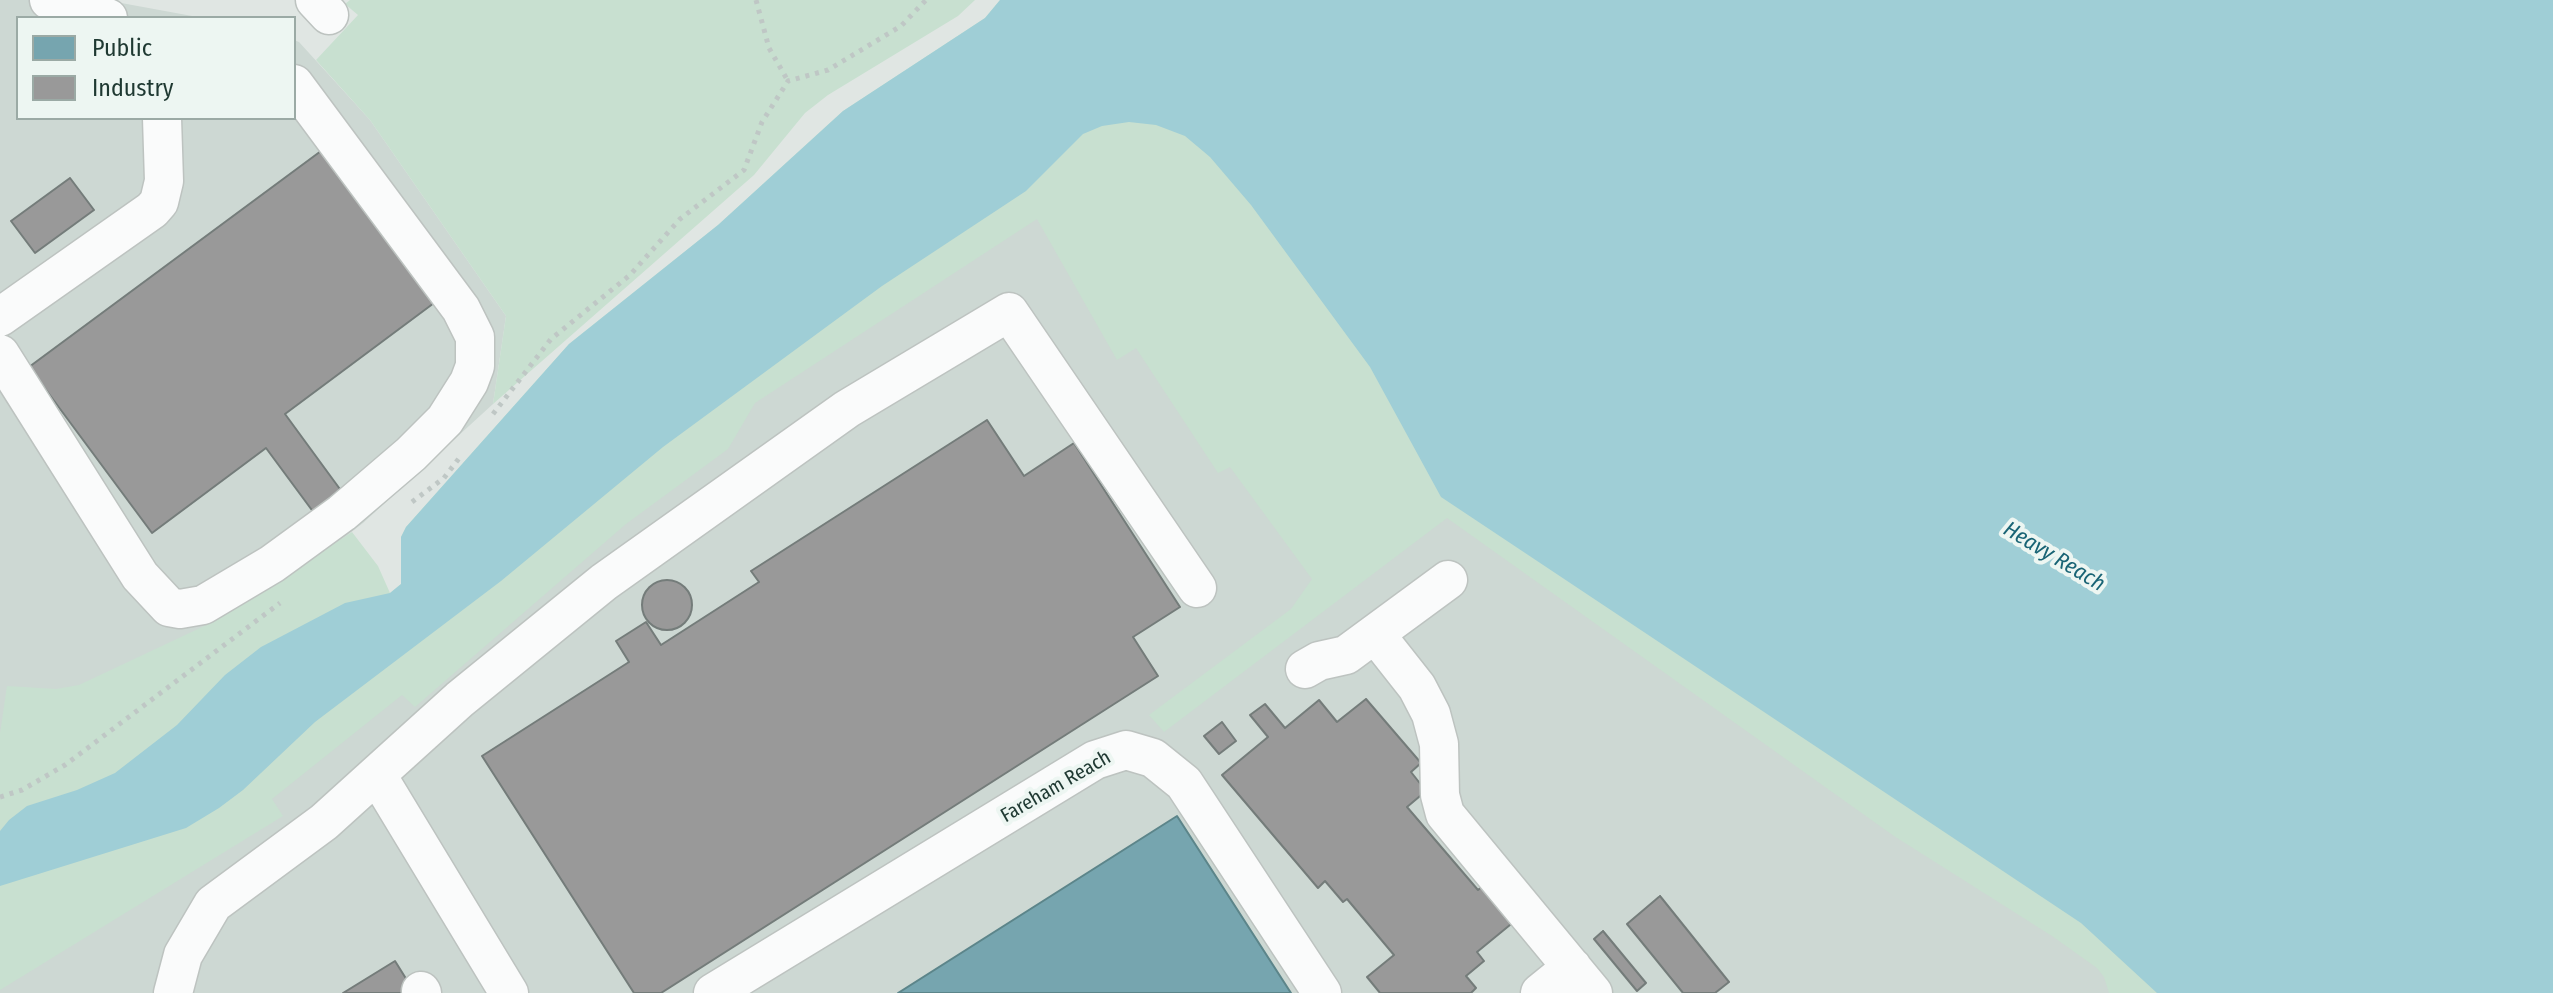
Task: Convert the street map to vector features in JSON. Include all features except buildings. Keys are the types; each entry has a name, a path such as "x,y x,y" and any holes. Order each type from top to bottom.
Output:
{"lane":[{"path":"49,0 101,16"},
{"path":"0,354 140,576 169,607 180,609 203,605 272,564 342,513 411,454 445,420 469,382 475,366 475,337 461,309 296,87"},
{"path":"0,317 159,202 164,181 162,120"},
{"path":"173,993 183,955 213,904 324,822 460,699 604,582 847,409 1009,312 1197,588"},
{"path":"1305,669 1319,661 1346,655 1448,580"},
{"path":"1376,635 1417,687 1431,714 1439,744 1440,795 1445,814 1586,986"},
{"name":"Fareham Reach","path":"713,993 1095,760 1126,750 1153,758 1184,783 1322,993"},
{"path":"377,775 509,993"},
{"path":"1540,993 1586,986"}],"path":[{"path":"756,0 769,48 788,81"}],"shaded area":[{"path":"0,0 105,0 192,16 16,16 16,120 296,120 296,41 299,42 370,120 506,316 493,404 363,523 71,750 0,774"},
{"path":"1026,191 2081,923 2157,993 0,993 0,946 315,722"}],"green space":[{"path":"350,0 975,0 958,16 828,95 805,113 754,175 493,404 506,316 370,120 316,60 358,15 345,4"},
{"path":"1000,0 2553,906 2553,993 2109,993 2104,977 2097,968 1894,836 1447,518 1164,732 1149,715 1291,609 1312,579 1230,467 1218,473 1136,348 1117,360 1037,219 755,403 728,449 626,524 415,707 402,695 272,799 283,816 0,990 0,734 7,686 56,689 79,685 215,621 352,532 378,566 390,593 401,584 401,537 406,527 569,344 718,225 843,111 985,18"}],"water":[{"name":"Heavy Reach","path":"1000,0 2553,0 2553,993 2157,993 2081,923 1441,497 1370,367 1251,205 1210,157 1185,136 1156,125 1129,122 1102,126 1083,134 1026,191 882,286 663,447 501,581 315,722 243,790 219,808 186,828 0,886 0,831 9,820 27,806 77,790 115,773 177,725 225,675 261,647 345,603 390,593 401,584 401,537 406,527 569,344 718,225 843,111 985,18"}]}
